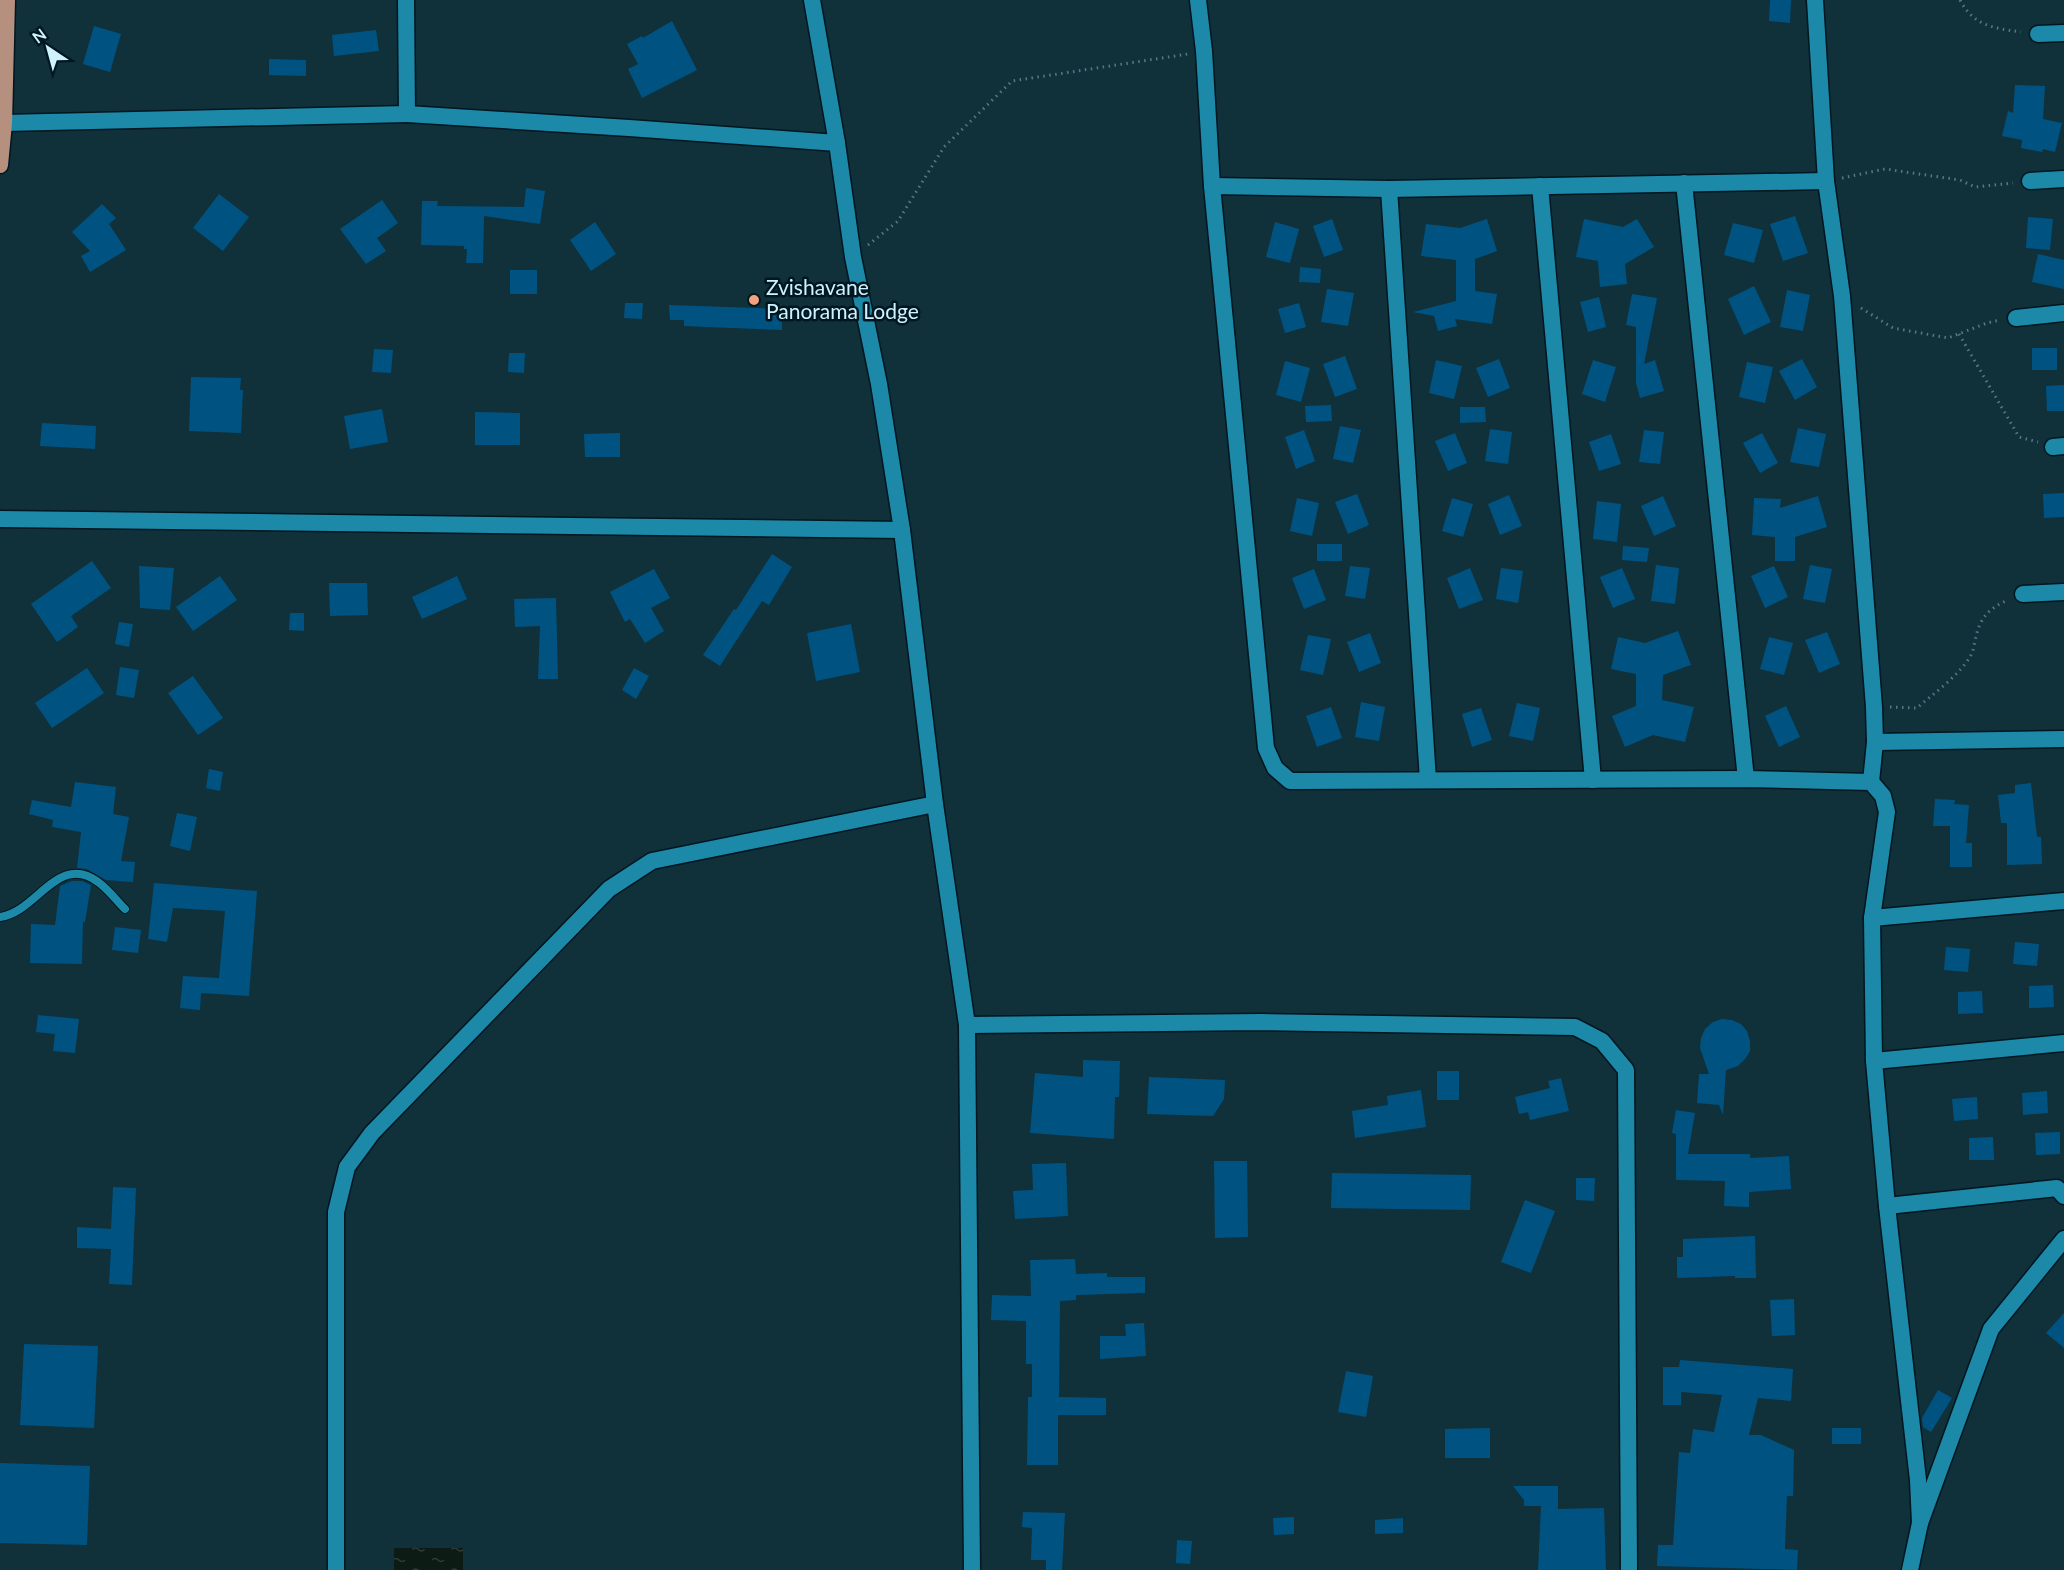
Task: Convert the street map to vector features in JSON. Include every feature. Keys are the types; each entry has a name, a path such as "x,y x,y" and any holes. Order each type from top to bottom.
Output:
{"highway":[{"path":"0,165 4,123 7,0"}],"street":[{"path":"406,0 407,114"},
{"path":"812,0 837,143 853,257 879,384 902,530 935,804 967,1025 972,1570"},
{"path":"1198,0 1204,51 1212,186 1266,748 1275,768 1290,781 1871,782"},
{"path":"1815,0 1826,181 1842,296 1874,706 1875,742 1871,782 1883,796 1887,812 1872,918 1874,1061 1887,1206 1918,1480 1920,1523"},
{"path":"2038,34 2064,33"},
{"path":"4,123 407,114 837,143"},
{"path":"2030,181 2064,179"},
{"path":"1212,186 1389,189 1826,181"},
{"path":"1684,183 1746,780"},
{"path":"1540,186 1593,780"},
{"path":"1389,189 1428,780"},
{"path":"2016,318 2064,313"},
{"path":"0,519 902,530"},
{"path":"2023,594 2064,592"},
{"path":"1875,742 2064,740"},
{"path":"336,1570 336,1212 347,1167 372,1133 609,889 652,861 935,804"},
{"path":"1872,918 2064,901"},
{"path":"967,1025 1261,1022 1575,1027 1602,1041 1626,1070 1629,1570"},
{"path":"1874,1061 2064,1043"},
{"path":"1887,1206 2057,1188 2064,1196"},
{"path":"1910,1570 1920,1523 1991,1329 2064,1239"}],"lane":[{"path":"0,917 8,916 25,906 59,877 69,873 84,874 98,882 125,909"}],"path":[{"path":"1960,0 1966,12 1989,28 2038,34"},
{"path":"853,257 898,221 944,147 1012,81 1204,51"},
{"path":"1826,181 1885,169 1960,180 1975,187 2030,181"},
{"path":"1842,296 1893,328 1948,338 1987,322 2016,318"},
{"path":"1959,334 2019,437 2059,446"},
{"path":"1874,706 1917,708 1951,679 1971,655 1978,628 1985,614 1993,606 2023,594"}],"water":[{"path":"394,1548 463,1548 463,1570 394,1570"}],"building":[{"path":"1770,0 1791,0 1790,23 1769,21"},
{"path":"672,21 697,70 642,98 628,69 638,64 627,44 642,36 643,38"},
{"path":"94,26 121,34 110,72 83,64"},
{"path":"376,30 379,51 334,56 332,35"},
{"path":"269,59 306,60 306,76 269,75"},
{"path":"2015,85 2045,86 2043,119 2062,123 2055,152 2021,148 2022,140 2002,136 2008,111 2013,113"},
{"path":"526,188 545,191 540,224 484,216 483,263 466,263 467,249 464,249 464,246 421,245 422,201 438,201 437,206 524,207"},
{"path":"219,194 249,217 223,251 193,228"},
{"path":"382,200 398,223 377,238 386,251 366,264 340,229"},
{"path":"102,204 116,218 109,224 126,250 90,272 81,256 90,251 72,232"},
{"path":"1795,216 1808,253 1783,261 1770,224"},
{"path":"2028,217 2053,219 2050,250 2026,248"},
{"path":"1332,219 1343,250 1324,257 1313,226"},
{"path":"1487,219 1497,251 1475,259 1475,291 1497,294 1492,324 1455,319 1457,326 1438,331 1434,316 1413,312 1456,301 1456,260 1421,256 1426,224 1460,228"},
{"path":"1584,219 1623,227 1637,219 1654,247 1625,264 1627,284 1600,287 1598,261 1576,257"},
{"path":"595,222 616,254 591,271 570,240"},
{"path":"1275,222 1299,229 1290,263 1266,257"},
{"path":"1733,223 1763,230 1754,263 1724,255"},
{"path":"2038,254 2064,260 2064,289 2032,282"},
{"path":"1300,267 1321,269 1320,283 1299,282"},
{"path":"510,270 537,270 537,294 510,294"},
{"path":"1754,286 1771,322 1744,335 1728,299"},
{"path":"1327,289 1354,293 1348,326 1321,322"},
{"path":"1787,290 1810,295 1803,331 1780,327"},
{"path":"1632,294 1657,298 1644,364 1655,360 1664,391 1640,398 1636,383 1636,327 1626,325"},
{"path":"1599,297 1606,327 1588,332 1580,302"},
{"path":"625,303 643,303 642,319 624,318"},
{"path":"1299,303 1306,327 1285,333 1278,309"},
{"path":"669,305 782,309 782,330 684,326 684,320 670,320"},
{"path":"2032,348 2057,348 2057,370 2032,370"},
{"path":"374,349 393,350 391,373 372,372"},
{"path":"509,353 525,353 524,373 508,372"},
{"path":"1345,356 1357,389 1335,397 1323,364"},
{"path":"1499,359 1510,388 1488,397 1476,368"},
{"path":"1802,359 1817,387 1795,400 1779,371"},
{"path":"1436,360 1462,366 1454,399 1429,393"},
{"path":"1593,360 1616,367 1605,402 1582,394"},
{"path":"1285,361 1310,368 1301,402 1276,395"},
{"path":"1747,362 1773,367 1765,403 1739,397"},
{"path":"191,377 241,378 240,390 243,390 241,433 189,431"},
{"path":"2064,385 2064,411 2047,411 2046,386"},
{"path":"1331,405 1332,421 1306,422 1305,406"},
{"path":"1460,407 1485,407 1486,422 1460,423"},
{"path":"382,409 388,442 350,449 344,416"},
{"path":"475,412 520,413 520,445 475,445"},
{"path":"42,423 96,426 95,449 40,446"},
{"path":"1340,426 1361,430 1353,463 1333,459"},
{"path":"1798,428 1826,434 1819,467 1790,462"},
{"path":"1490,429 1512,432 1508,464 1485,461"},
{"path":"1304,430 1315,461 1296,469 1285,437"},
{"path":"1644,430 1664,432 1660,464 1639,462"},
{"path":"620,433 620,457 585,457 584,434"},
{"path":"1455,433 1467,463 1448,471 1435,441"},
{"path":"1762,433 1778,463 1760,473 1743,443"},
{"path":"1611,434 1621,464 1599,471 1589,442"},
{"path":"2064,493 2064,517 2044,518 2043,494"},
{"path":"1357,494 1369,525 1348,534 1335,502"},
{"path":"1509,495 1522,526 1500,535 1488,504"},
{"path":"1663,496 1676,526 1654,536 1641,506"},
{"path":"1818,496 1827,527 1795,537 1795,561 1775,561 1775,537 1752,535 1754,498 1781,499 1780,508"},
{"path":"1297,498 1319,503 1312,536 1290,531"},
{"path":"1452,498 1473,504 1463,537 1442,531"},
{"path":"1597,501 1621,504 1617,542 1593,539"},
{"path":"1317,544 1342,544 1342,561 1317,561"},
{"path":"1623,546 1649,548 1647,562 1622,560"},
{"path":"772,554 792,567 769,605 762,601 720,666 703,655 734,609 736,610"},
{"path":"92,561 111,588 71,616 78,627 57,642 31,604"},
{"path":"1656,565 1679,568 1675,604 1651,601"},
{"path":"1810,565 1832,569 1825,603 1803,599"},
{"path":"139,566 174,568 170,610 140,608"},
{"path":"1350,566 1370,568 1365,599 1345,596"},
{"path":"1774,566 1788,597 1765,608 1751,576"},
{"path":"1470,568 1483,600 1459,609 1447,578"},
{"path":"1501,568 1523,571 1518,603 1496,599"},
{"path":"1622,568 1635,599 1613,608 1600,577"},
{"path":"654,569 670,598 651,608 664,631 645,643 630,619 625,622 610,592"},
{"path":"1314,569 1326,600 1304,609 1292,578"},
{"path":"220,576 237,600 193,631 176,607"},
{"path":"457,576 467,599 422,619 412,597"},
{"path":"329,583 367,583 368,615 330,616"},
{"path":"556,598 558,679 538,679 540,626 515,627 514,599"},
{"path":"290,613 304,613 304,631 289,630"},
{"path":"119,622 133,624 129,647 115,644"},
{"path":"851,624 860,672 816,681 807,633"},
{"path":"1678,631 1691,665 1663,675 1662,700 1694,707 1685,742 1653,735 1625,747 1612,716 1636,706 1636,674 1611,669 1618,637 1645,643"},
{"path":"1827,632 1840,664 1819,673 1805,640"},
{"path":"1370,633 1381,663 1359,672 1347,642"},
{"path":"1308,635 1331,639 1323,675 1300,670"},
{"path":"1769,637 1793,643 1784,675 1760,669"},
{"path":"120,667 139,670 134,698 116,695"},
{"path":"87,668 104,693 52,728 35,703"},
{"path":"634,668 649,676 636,699 622,690"},
{"path":"193,676 223,718 198,735 168,693"},
{"path":"1361,702 1385,707 1379,741 1355,737"},
{"path":"1517,703 1540,708 1533,741 1509,736"},
{"path":"1786,706 1800,737 1779,747 1765,716"},
{"path":"1331,707 1342,738 1317,747 1306,716"},
{"path":"1481,708 1492,740 1472,747 1462,714"},
{"path":"209,769 223,772 220,791 206,788"},
{"path":"75,782 116,787 113,814 129,817 121,861 135,862 133,882 106,880 87,869 77,868 81,832 52,827 53,820 29,814 32,800 71,807"},
{"path":"2031,783 2037,837 2041,837 2042,864 2007,865 2007,823 2001,823 1998,795 2015,793 2015,785"},
{"path":"1935,799 1955,800 1954,804 1969,805 1966,843 1972,843 1972,867 1950,867 1950,826 1933,826"},
{"path":"177,813 197,817 190,851 170,846"},
{"path":"72,881 82,881 91,885 85,922 83,922 82,964 30,963 31,924 55,925 60,886"},
{"path":"154,883 257,891 249,996 201,993 200,1010 180,1008 183,976 219,978 225,911 173,908 167,942 148,939"},
{"path":"115,927 141,930 138,953 112,950"},
{"path":"2015,942 2039,944 2037,966 2013,964"},
{"path":"1946,947 1970,949 1968,972 1944,970"},
{"path":"2053,985 2054,1007 2029,1008 2029,986"},
{"path":"1982,991 1983,1013 1958,1014 1958,992"},
{"path":"38,1015 79,1019 75,1053 53,1051 55,1034 36,1032"},
{"path":"1722,1019 1741,1024 1747,1031 1750,1041 1750,1051 1745,1059 1738,1066 1726,1070 1723,1115 1719,1105 1697,1103 1699,1074 1709,1074 1700,1048 1701,1038 1705,1029 1713,1022"},
{"path":"1083,1060 1120,1061 1119,1097 1115,1097 1114,1139 1030,1133 1035,1073 1083,1077"},
{"path":"1437,1071 1459,1071 1459,1100 1437,1100"},
{"path":"1149,1077 1225,1080 1224,1099 1213,1116 1147,1114"},
{"path":"1561,1078 1569,1111 1530,1120 1528,1112 1519,1114 1515,1097 1550,1088 1548,1081"},
{"path":"1421,1090 1426,1127 1355,1138 1352,1111 1388,1105 1387,1096"},
{"path":"2047,1091 2048,1113 2023,1115 2022,1093"},
{"path":"1977,1097 1978,1119 1954,1121 1952,1099"},
{"path":"1676,1110 1695,1113 1688,1154 1750,1154 1750,1158 1789,1156 1791,1189 1749,1192 1749,1207 1724,1206 1725,1181 1676,1180 1676,1134 1672,1133"},
{"path":"2060,1132 2060,1154 2036,1155 2035,1133"},
{"path":"1993,1137 1994,1160 1969,1160 1969,1138"},
{"path":"1214,1161 1247,1161 1248,1237 1215,1238"},
{"path":"1066,1163 1068,1216 1015,1219 1013,1191 1033,1190 1032,1164"},
{"path":"1332,1173 1471,1175 1470,1210 1331,1208"},
{"path":"1576,1178 1595,1178 1594,1201 1576,1200"},
{"path":"113,1187 136,1188 132,1285 109,1284 111,1249 77,1248 77,1227 111,1229"},
{"path":"1525,1200 1555,1211 1531,1273 1501,1262"},
{"path":"1755,1236 1756,1278 1735,1278 1735,1276 1677,1278 1677,1257 1683,1257 1683,1239"},
{"path":"1075,1259 1076,1274 1107,1273 1107,1277 1145,1277 1145,1293 1076,1295 1076,1300 1060,1301 1059,1397 1106,1398 1106,1415 1058,1415 1058,1465 1027,1465 1028,1397 1032,1397 1032,1364 1026,1364 1026,1321 991,1320 992,1295 1031,1296 1030,1260"},
{"path":"1794,1299 1795,1335 1772,1336 1770,1300"},
{"path":"2064,1313 2064,1348 2046,1333"},
{"path":"1144,1323 1146,1356 1100,1359 1100,1336 1126,1336 1125,1324"},
{"path":"24,1344 98,1346 94,1428 20,1425"},
{"path":"1680,1360 1793,1369 1791,1401 1758,1398 1749,1435 1761,1435 1794,1450 1793,1496 1787,1496 1785,1549 1798,1550 1797,1570 1657,1566 1658,1545 1673,1545 1679,1452 1690,1453 1693,1429 1714,1432 1722,1395 1681,1392 1681,1405 1663,1405 1663,1367 1679,1367"},
{"path":"1346,1371 1373,1376 1366,1417 1338,1412"},
{"path":"1938,1390 1952,1398 1931,1432 1923,1427 1922,1418"},
{"path":"1490,1428 1490,1458 1445,1458 1445,1429"},
{"path":"1832,1428 1861,1428 1861,1444 1832,1444"},
{"path":"0,1463 90,1466 87,1545 0,1543"},
{"path":"1513,1486 1558,1486 1558,1509 1604,1508 1606,1570 1538,1570 1541,1506 1524,1506 1524,1500"},
{"path":"1023,1512 1065,1513 1062,1570 1046,1570 1046,1560 1031,1560 1032,1528 1022,1527"},
{"path":"1294,1517 1294,1534 1274,1535 1273,1518"},
{"path":"1403,1518 1403,1533 1375,1534 1375,1520"},
{"path":"1177,1540 1192,1541 1190,1564 1176,1563"}],"place":[{"name":"Zvishavane Panorama Lodge","path":"754,300"}]}
